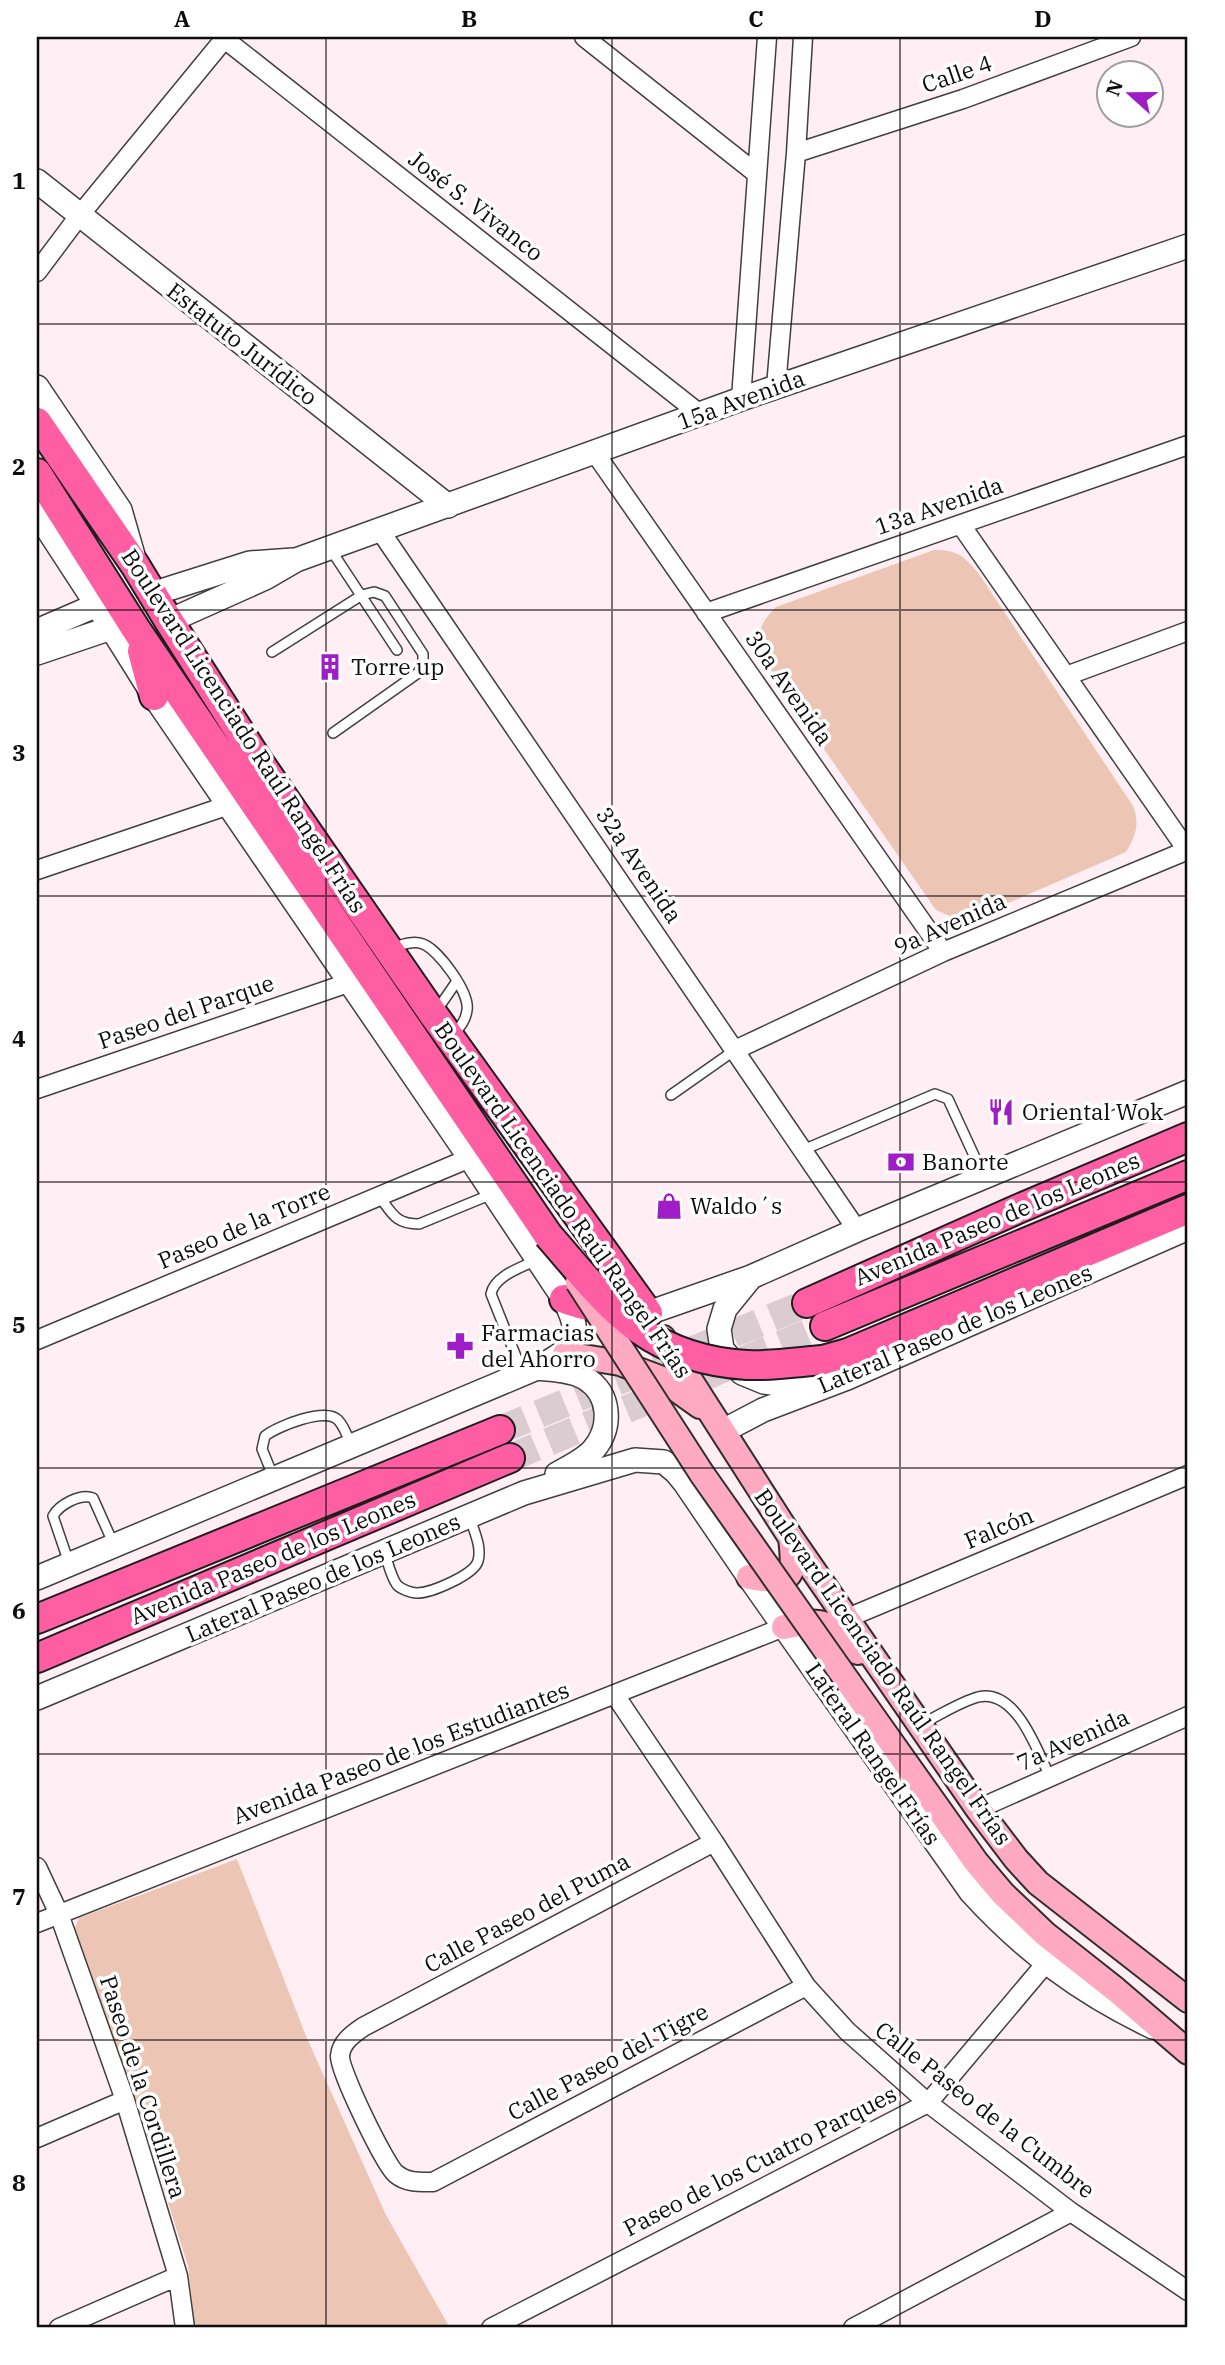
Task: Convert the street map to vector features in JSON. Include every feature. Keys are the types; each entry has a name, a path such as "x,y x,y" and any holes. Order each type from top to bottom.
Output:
{"main road":[{"name":"Boulevard Licenciado Raúl Rangel Frías","path":"37,422 135,565 257,758 433,1014 648,1313 791,1538 838,1622 838,1630 914,1717 978,1809 1038,1884 1184,1992"},
{"name":"Boulevard Licenciado Raúl Rangel Frías","path":"37,474 124,630 188,706 542,1247 976,1862 1003,1894 1045,1934 1188,2052"},
{"path":"63,552 105,598"},
{"path":"124,630 154,696"},
{"name":"Avenida Paseo de los Leones","path":"807,1303 1188,1137"},
{"name":"Avenida Paseo de los Leones","path":"825,1326 1188,1175"},
{"path":"542,1247 614,1311 668,1347 705,1359 748,1365 822,1360 848,1353 1188,1209"},
{"path":"564,1299 592,1307 604,1306 613,1299 615,1290 610,1261"},
{"path":"565,1354 620,1363 662,1380 716,1422"},
{"name":"Avenida Paseo de los Leones","path":"37,1619 500,1430"},
{"name":"Avenida Paseo de los Leones","path":"37,1658 510,1458"},
{"path":"749,1577 783,1580 791,1573 794,1563 791,1538"},
{"path":"784,1627 801,1623 838,1622"}],"street":[{"path":"37,272 224,37"},
{"name":"José S. Vivanco","path":"224,37 700,414"},
{"path":"584,37 757,174"},
{"path":"741,399 766,37"},
{"path":"776,387 803,37"},
{"name":"Calle 4","path":"796,153 963,99 1131,37"},
{"name":"Estatuto Jurídico","path":"37,181 448,506"},
{"name":"15a Avenida","path":"169,621 265,578 296,560 379,529 741,399 1188,246"},
{"path":"37,387 120,510 135,565"},
{"name":"13a Avenida","path":"706,613 1188,445"},
{"name":"30a Avenida","path":"595,453 943,952"},
{"path":"37,513 63,552"},
{"path":"961,525 1188,850"},
{"name":"32a Avenida","path":"379,529 857,1230"},
{"name":"15a Avenida","path":"152,594 242,565 296,560"},
{"path":"37,631 105,598"},
{"path":"37,653 124,630"},
{"path":"1066,676 1188,631"},
{"path":"37,1578 530,1371 565,1354 573,1340 575,1329 574,1317 542,1247 493,1193 154,696"},
{"path":"37,870 229,805"},
{"name":"9a Avenida","path":"735,1050 943,952 1188,850"},
{"name":"Paseo del Parque","path":"37,1089 351,982"},
{"path":"648,1313 751,1277 1188,1092"},
{"name":"Paseo de la Torre","path":"37,1340 471,1158"},
{"name":"Lateral Paseo de los Leones","path":"716,1422 763,1410 847,1378 1188,1228"},
{"path":"751,1277 726,1309 719,1329 722,1349 742,1373 764,1382 788,1385 847,1378"},
{"path":"524,1493 593,1451 603,1435 608,1408 600,1390 584,1377 564,1371 530,1371"},
{"name":"Lateral Rangel Frías","path":"613,1465 650,1460 664,1462 676,1472 971,1892 1002,1927 1085,1992 1166,2033"},
{"name":"Lateral Paseo de los Leones","path":"37,1698 524,1493 613,1465"},
{"name":"Falcón","path":"838,1622 1188,1475"},
{"name":"Avenida Paseo de los Estudiantes","path":"37,1923 784,1627"},
{"name":"Calle Paseo de la Cumbre","path":"615,1696 714,1842 806,1986 856,2039 928,2102 1071,2211 1188,2291"},
{"name":"7a Avenida","path":"978,1809 1188,1716"},
{"name":"Calle Paseo del Puma","path":"433,2182 414,2183 395,2174 385,2158 343,2073 340,2054 348,2038 363,2027 714,1842"},
{"name":"Paseo de la Cordillera","path":"37,1867 59,1914 125,2100 178,2276 185,2328"},
{"name":"Paseo de los Cuatro Parques","path":"491,2328 928,2102 1045,1963"},
{"name":"Calle Paseo del Tigre","path":"433,2182 806,1986"},
{"path":"37,2138 125,2100"},
{"path":"853,2328 1071,2211"},
{"path":"59,2328 178,2276"}],"lane":[{"path":"330,548 397,650"},
{"path":"272,653 362,595 374,592 385,596 423,654 423,664 418,673 332,733"},
{"path":"388,949 415,942 425,944 457,981 466,996 468,1008 465,1021 451,1038"},
{"path":"433,1014 457,981"},
{"path":"671,1095 735,1050"},
{"path":"803,1150 936,1094 948,1099 984,1177"},
{"path":"379,1196 397,1220 407,1224 419,1224 493,1193"},
{"path":"530,1371 491,1294 492,1288 498,1282 542,1247"},
{"path":"273,1478 262,1449 265,1436 273,1430 321,1414 330,1415 341,1423 352,1446"},
{"path":"69,1564 52,1516 57,1508 81,1497 93,1498 98,1505 114,1545"},
{"path":"384,1552 397,1585 405,1591 417,1593 440,1587 467,1574 477,1565 480,1554 469,1517"},
{"path":"914,1717 979,1697 992,1697 1006,1702 1016,1712 1050,1777"}],"shaded area":[{"path":"934,550 960,555 979,574 1133,806 1136,818 1134,835 1126,852 967,921 936,910 762,660 759,643 762,625 776,607"},
{"path":"237,1859 306,2036 386,2215 450,2328 195,2328 188,2266 134,2094 72,1935 79,1918"}],"tunnel":[{"path":"500,1430 807,1303"},
{"path":"510,1458 825,1326"}],"place":[{"name":"Torre up","path":"330,667"},
{"name":"Oriental Wok","path":"1001,1112"},
{"name":"Banorte","path":"901,1162"},
{"name":"Waldo´s","path":"669,1206"},
{"name":"Farmacias del Ahorro","path":"460,1346"}]}
